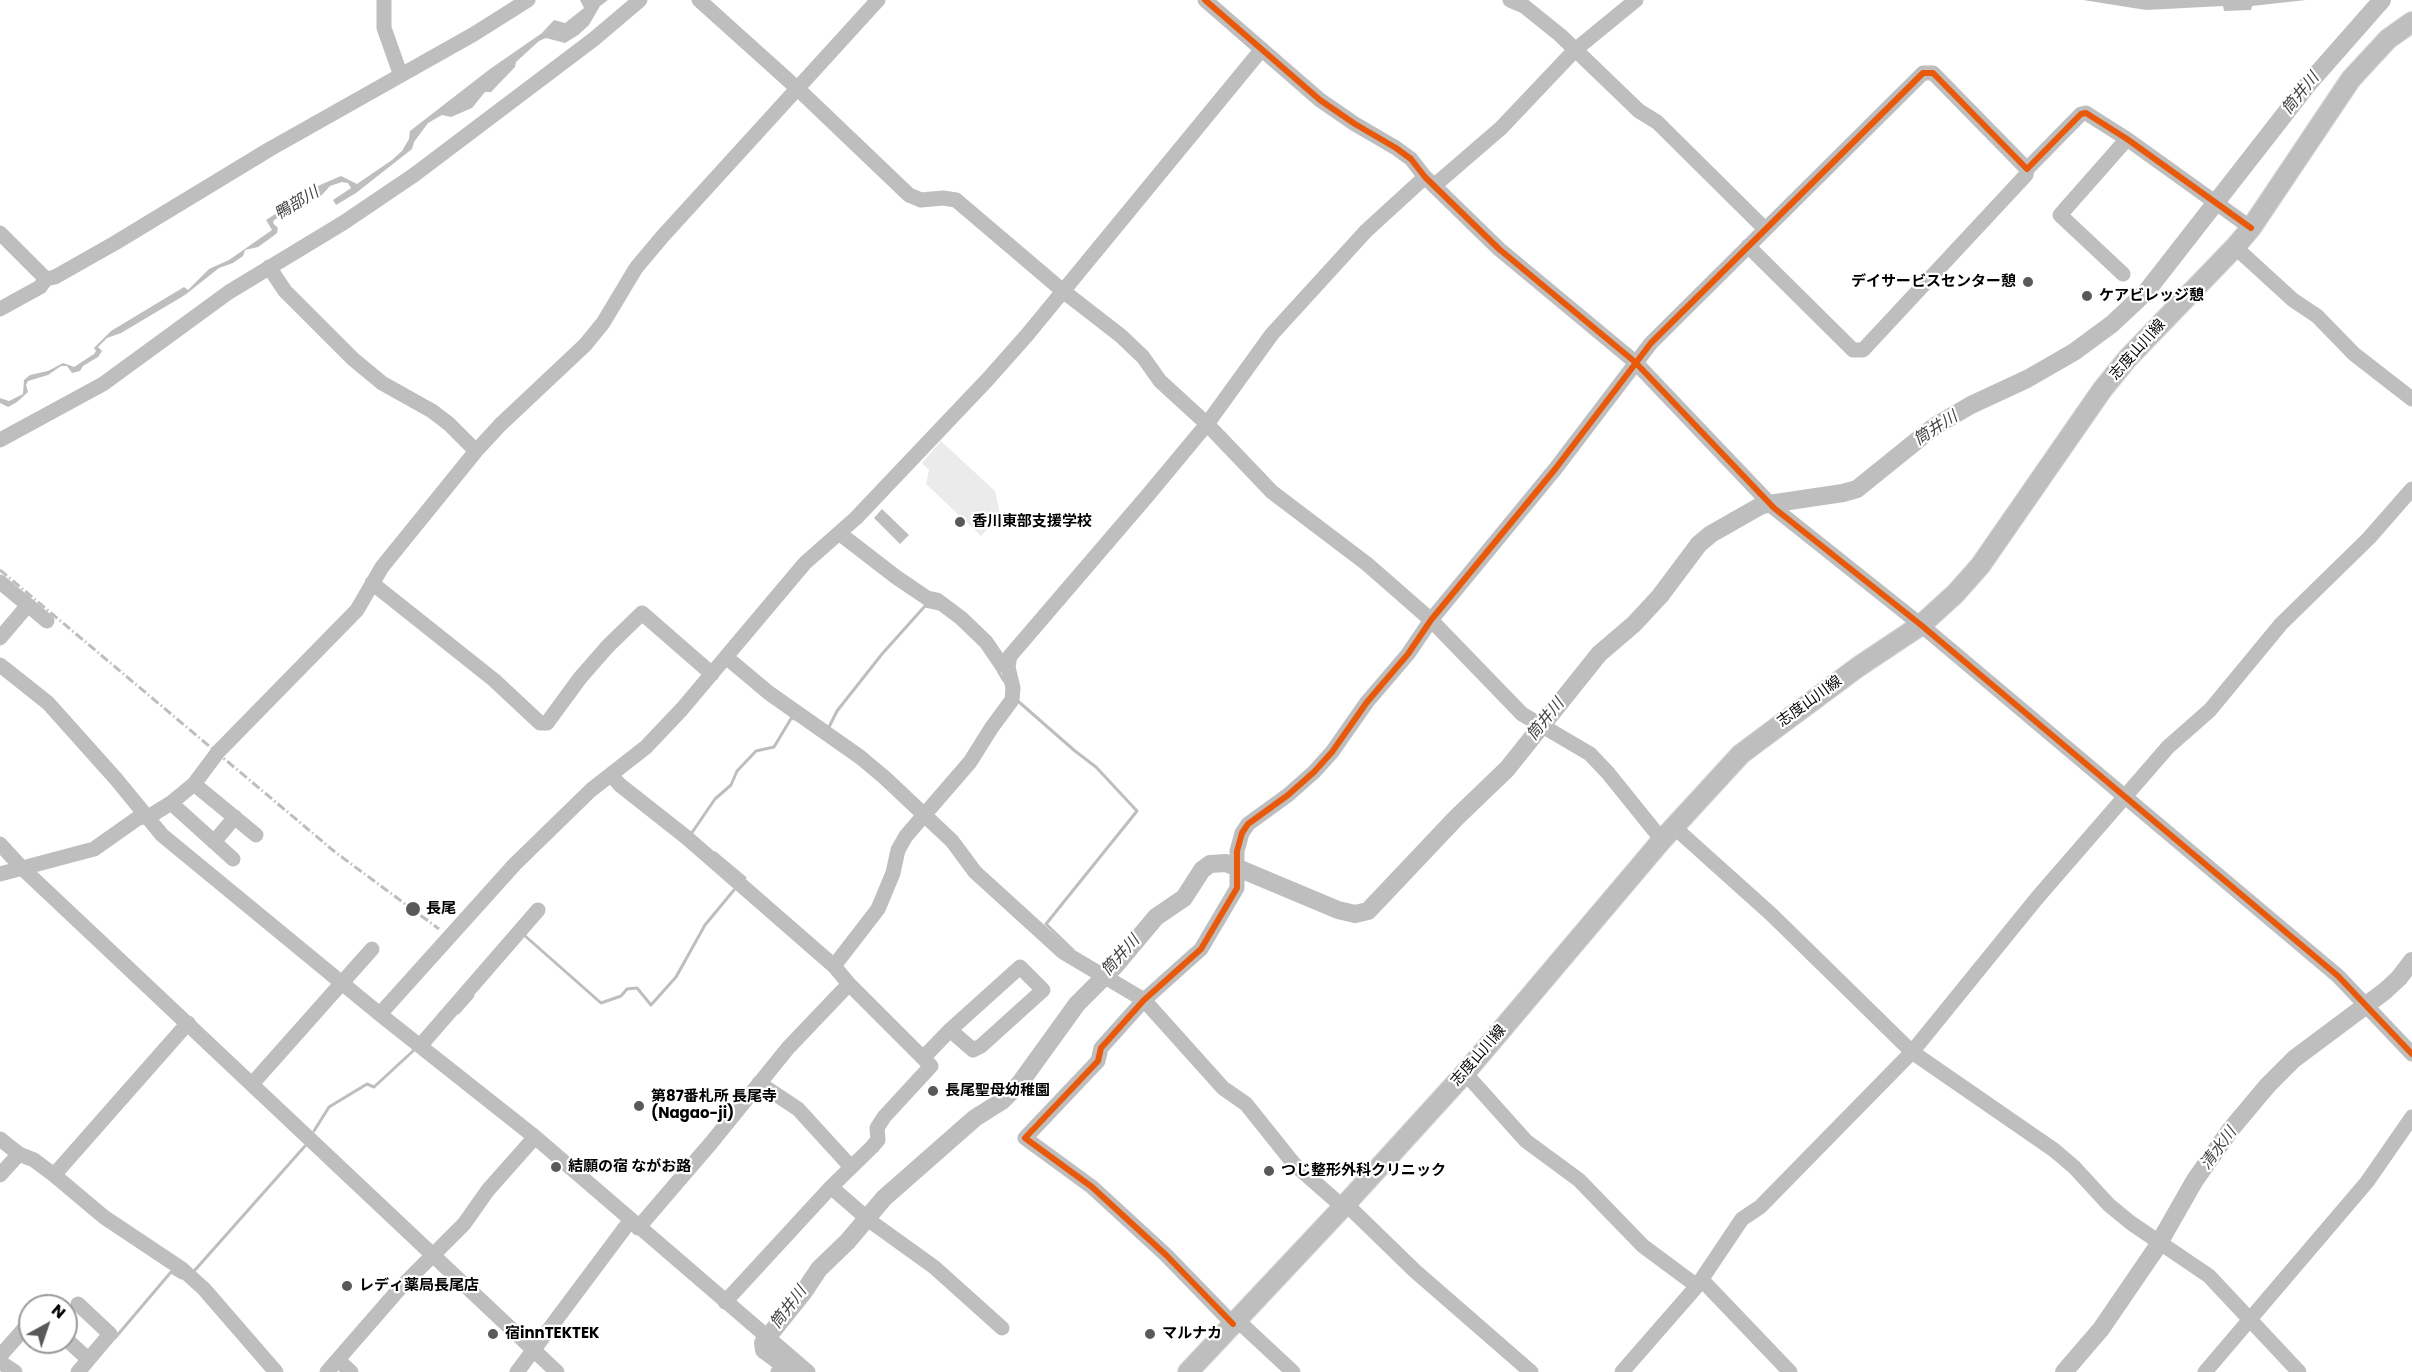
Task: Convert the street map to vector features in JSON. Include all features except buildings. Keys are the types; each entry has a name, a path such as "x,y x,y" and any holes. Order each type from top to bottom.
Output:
{"main road":[{"name":"志度山川線","path":"1188,1372 1465,1073 1668,834 1741,754 1822,693 1921,625 1955,594 2000,540 2086,411 2128,358 2235,248 2251,228 2351,79 2388,39 2412,22"}],"street":[{"path":"384,0 384,28 400,73"},
{"path":"0,309 40,287 46,279 55,277 115,243 270,148 400,73 474,34 528,0"},
{"path":"0,440 103,384 229,292 343,223 414,175 594,39 639,0"},
{"path":"699,0 798,89 909,195 921,200 943,198 956,200 1063,291 1121,336 1143,357 1160,381 1207,424 1272,492 1340,542 1431,620 1522,714 1590,754 1668,834 1763,907 1912,1052 2054,1150 2074,1167 2109,1205 2209,1276 2299,1372"},
{"path":"0,874 94,849 131,823 171,803 194,784 218,752 357,610 382,567 476,451 500,425 585,345 603,322 643,260 878,0"},
{"path":"1205,0 1320,100 1411,159 1430,181 1527,274 1611,339 1770,503 1921,625 2338,976 2412,1054"},
{"path":"1510,0 1524,6 1560,34 1603,73 1617,91 1639,111 1657,122 1765,229"},
{"path":"834,966 878,909 893,873 898,850 906,836 970,762 1012,700 1014,688 1008,667 1010,656 1028,632 1207,424 1272,334 1366,231 1501,128 1575,50 1636,0"},
{"path":"380,1014 515,864 571,808 646,747 712,674 805,563 838,533 988,379 1027,335 1262,49"},
{"path":"1293,1372 1282,1359 1235,1322 1092,1187 1025,1138 1098,1061 1101,1047 1144,1000 1201,949 1237,888 1237,851 1242,833 1248,824 1288,795 1332,752 1367,702 1408,654 1431,620 1557,468 1635,362 1748,246 1923,73 1933,73 2027,169"},
{"path":"1748,246 1853,350 1863,350 2026,175 2027,169 2081,114 2086,113 2127,139 2251,228"},
{"path":"2123,274 2060,215 2127,139"},
{"path":"0,233 46,279"},
{"path":"2235,248 2293,300 2317,316 2354,354 2412,399"},
{"path":"270,267 285,291 353,359 382,383 432,411 449,424 476,451"},
{"path":"1622,1372 1700,1283 1742,1219 1760,1207 1912,1052 2037,898 2083,848 2168,747 2210,710 2280,624 2369,538 2412,489"},
{"path":"838,533 896,577 927,598 938,600 962,618 986,642 1001,664 1008,667"},
{"path":"0,582 47,621"},
{"path":"372,583 494,680 540,723 547,723 580,678 642,613 712,674"},
{"path":"0,638 28,605"},
{"path":"726,657 777,699 860,756 952,841 975,872 1063,952 1144,1000 1223,1088 1246,1104 1294,1164 1344,1205 1415,1271 1531,1372"},
{"path":"0,665 48,704 116,779 162,835 380,1014 535,1137 739,1314 771,1339 783,1365 808,1372"},
{"path":"611,775 620,785 687,837 834,966 931,1066 884,1117 878,1128 878,1140 831,1187 725,1302"},
{"path":"194,784 256,835"},
{"path":"171,803 233,859"},
{"path":"214,842 235,817"},
{"path":"0,844 22,868 557,1372"},
{"path":"420,1046 538,910"},
{"path":"252,1084 372,949"},
{"path":"923,1058 950,1030 1020,967 1043,990 981,1046 973,1050 950,1030"},
{"path":"517,1372 634,1224 711,1143 788,1048 849,984"},
{"path":"54,1175 188,1023"},
{"path":"1465,1073 1526,1141 1579,1180 1643,1246 1700,1283 1790,1372"},
{"path":"759,1083 798,1109 851,1167"},
{"path":"2205,1372 2367,1182 2412,1117"},
{"path":"327,1372 401,1287 464,1224 488,1190 535,1137"},
{"path":"0,1139 19,1154 34,1160 54,1175 104,1217 182,1269 204,1289 276,1372"},
{"path":"0,1175 19,1154"},
{"path":"831,1187 866,1218 934,1267 1002,1328"},
{"path":"78,1304 110,1334 78,1372"},
{"path":"0,1356 18,1336"},
{"path":"78,1350 88,1359"},
{"path":"338,1359 351,1372"},
{"path":"0,1362 15,1372"}],"shaded area":[{"path":"941,441 995,491 1000,514 981,536 926,484 929,470 922,463"}],"water":[{"name":"鴨部川","path":"580,0 608,0 600,6 589,25 565,43 546,38 539,41 516,62 515,67 491,92 485,92 472,108 451,117 442,115 428,123 414,142 412,149 356,193 336,205 333,200 351,188 348,183 342,182 330,186 320,197 274,220 273,223 278,228 277,233 258,247 245,250 243,256 219,268 185,295 121,333 107,338 98,347 102,351 98,357 83,366 80,371 72,373 67,366 61,366 48,375 28,381 26,385 28,392 17,402 8,407 0,403 0,398 9,401 23,394 24,380 30,375 48,371 63,363 74,367 94,354 96,351 94,348 111,331 184,287 188,290 209,269 229,260 272,230 266,220 320,185 341,176 357,184 392,160 402,151 409,139 410,131 490,69 542,33 554,20 565,23 584,8"},
{"path":"2083,0 2306,0 2252,6 2251,10 2224,11 2223,6 2146,10"},
{"path":"882,509 909,535 900,544 874,518"}],"waterway":[{"name":"筒井川","path":"794,1372 764,1350 763,1343 819,1269 848,1241 884,1198 975,1118 1002,1101 1020,1083 1077,1004 1115,966 1156,917 1184,898 1202,870 1210,864 1226,863 1338,910 1355,914 1368,911 1456,818 1507,769 1599,654 1634,624 1660,596 1699,544 1711,534 1762,505 1857,489 1935,426 2074,352 2112,324 2146,292 2309,83 2382,0"},
{"path":"829,727 837,711 882,654 925,606 939,609"},
{"path":"997,669 1004,681"},
{"path":"1019,702 1096,767 1137,811 1046,924 1073,950"},
{"path":"691,834 715,799 731,785 737,771 756,751 774,747 792,717 794,719"},
{"path":"715,853 745,878"},
{"path":"524,935 601,1003 621,996 627,989 637,988 651,1005 676,977 705,925 734,890"},
{"name":"清水川","path":"2064,1372 2101,1329 2155,1250 2195,1180 2231,1129 2268,1085 2294,1059 2385,991 2412,961"},
{"path":"1102,967 1110,970"},
{"path":"458,1013 473,996"},
{"path":"314,1131 329,1107 367,1084 374,1087 413,1051"},
{"path":"195,1270 305,1146"},
{"path":"115,1338 171,1272 181,1278"}],"railway":[{"path":"0,570 335,852 439,929"}],"cycle path":[{"path":"1205,0 1320,100 1411,159 1425,177 1499,249 1635,362 1774,508 1921,625 2338,976 2412,1054"},
{"path":"1233,1324 1166,1255 1092,1187 1025,1138 1098,1061 1101,1048 1144,1000 1201,949 1237,888 1237,851 1242,833 1248,824 1288,795 1332,752 1367,702 1556,468 1651,343 1923,73 1933,73 2027,169 2081,114 2086,113 2127,139 2251,228"}],"place":[{"name":"デイサービスセンター憩","path":"2028,282"},
{"name":"ケアビレッジ憩","path":"2087,296"},
{"name":"香川東部支援学校","path":"960,522"},
{"name":"長尾","path":"413,909"},
{"name":"長尾聖母幼稚園","path":"933,1091"},
{"name":"第87番札所 長尾寺 (Nagao-ji)","path":"639,1106"},
{"name":"結願の宿 ながお路","path":"556,1167"},
{"name":"つじ整形外科クリニック","path":"1269,1171"},
{"name":"レディ薬局長尾店","path":"347,1286"},
{"name":"宿innTEKTEK","path":"493,1334"},
{"name":"マルナカ","path":"1150,1334"}]}
